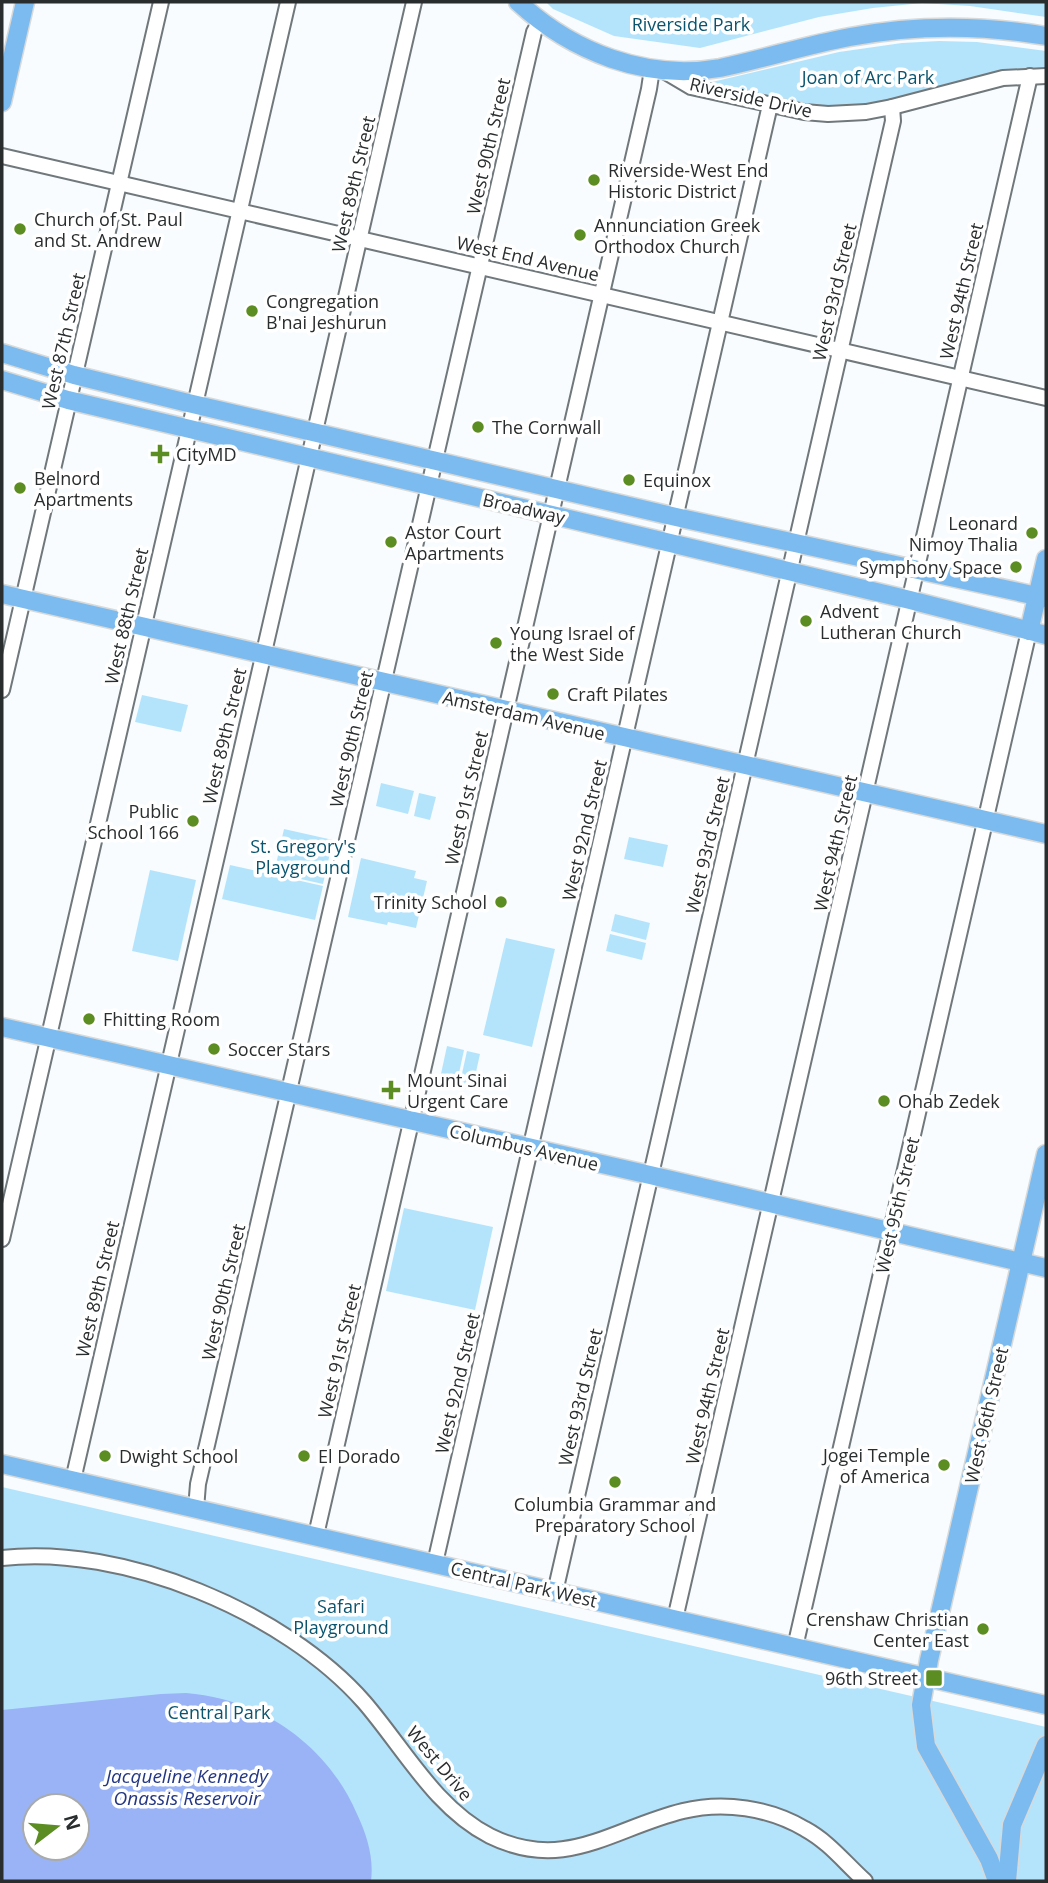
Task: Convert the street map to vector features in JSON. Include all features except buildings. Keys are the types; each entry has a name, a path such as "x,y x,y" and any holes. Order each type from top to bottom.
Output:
{"main road":[{"path":"2,102 25,2"},
{"name":"Riverside Drive","path":"518,2 551,30 592,51 622,62 658,70 699,71 720,68 847,38 902,30 991,29 1046,36"},
{"name":"Broadway","path":"2,353 74,375 676,517 1042,597"},
{"name":"Broadway","path":"2,380 68,400 910,600 1038,633"},
{"name":"West 95th Street","path":"1038,633 1046,559"},
{"name":"Amsterdam Avenue","path":"2,594 1046,834"},
{"name":"Columbus Avenue","path":"2,1027 1046,1268"},
{"name":"West 96th Street","path":"997,1881 989,1859 931,1759 926,1746 921,1713 925,1677 1046,1154"},
{"name":"Central Park West","path":"2,1464 1046,1705"},
{"path":"1007,1881 1012,1825 1046,1745"}],"street":[{"name":"West 87th Street","path":"2,690 161,2"},
{"name":"West 88th Street","path":"2,1240 288,2"},
{"name":"West 89th Street","path":"74,1480 414,2"},
{"name":"West 90th Street","path":"196,1509 198,1484 434,460 534,32 540,21"},
{"name":"Riverside Drive","path":"658,70 691,87 804,112 828,114 859,113 892,107 978,83 1046,76"},
{"name":"West 91st Street","path":"316,1535 649,89 658,70"},
{"name":"West 94th Street","path":"675,1619 1030,76"},
{"name":"West 92nd Street","path":"435,1563 770,105"},
{"name":"West 93rd Street","path":"555,1592 893,121 892,107"},
{"name":"West End Avenue","path":"2,156 1046,398"},
{"name":"West 95th Street","path":"795,1647 986,820 1038,633"},
{"name":"West Drive","path":"2,1558 67,1558 129,1569 232,1605 270,1625 299,1644 341,1678 370,1708 446,1803 461,1818 492,1837 536,1849 573,1849 595,1844 683,1811 737,1807 769,1814 804,1828 827,1844 865,1881"}],"green space":[{"name":"Riverside Park","path":"546,2 1046,2 1046,17 970,6 922,3 819,17 700,48 614,36 553,9"},
{"name":"Joan of Arc Park","path":"939,41 977,42 1046,51 1046,72 866,107 834,109 799,106 708,83 839,52"},
{"path":"142,695 188,705 181,732 135,722"},
{"path":"381,783 414,791 408,814 376,806"},
{"path":"419,793 436,797 430,820 414,816"},
{"name":"St. Gregory's Playground","path":"284,829 333,840 323,884 274,873"},
{"path":"629,837 668,845 663,867 624,859"},
{"path":"361,858 416,871 414,878 427,881 416,928 348,917"},
{"path":"230,865 323,886 315,920 222,899"},
{"path":"150,870 196,880 178,961 132,951"},
{"path":"615,914 650,923 646,940 611,931"},
{"path":"610,934 646,943 642,960 606,951"},
{"path":"506,938 555,949 532,1047 483,1035"},
{"path":"447,1046 464,1050 456,1087 439,1083"},
{"path":"467,1051 480,1054 472,1090 459,1087"},
{"path":"404,1208 493,1227 475,1310 386,1291"},
{"name":"Central Park","path":"2,1487 1046,1727 1046,1881 2,1881"}],"water":[{"name":"Jacqueline Kennedy Onassis Reservoir","path":"186,1693 214,1697 265,1715 309,1747 328,1766 344,1789 364,1830 369,1847 371,1881 2,1881 2,1710"}],"place":[{"name":"Riverside-West End Historic District","path":"594,180"},
{"name":"Church of St. Paul and St. Andrew","path":"20,229"},
{"name":"Annunciation Greek Orthodox Church","path":"580,235"},
{"name":"Congregation B'nai Jeshurun","path":"252,311"},
{"name":"The Cornwall","path":"478,427"},
{"name":"CityMD","path":"160,454"},
{"name":"Equinox","path":"629,480"},
{"name":"Belnord Apartments","path":"20,488"},
{"name":"Leonard Nimoy Thalia","path":"1032,533"},
{"name":"Astor Court Apartments","path":"391,542"},
{"name":"Symphony Space","path":"1016,567"},
{"name":"Advent Lutheran Church","path":"806,621"},
{"name":"Young Israel of the West Side","path":"496,643"},
{"name":"Craft Pilates","path":"553,694"},
{"name":"Public School 166","path":"193,821"},
{"name":"Trinity School","path":"501,902"},
{"name":"Fhitting Room","path":"89,1019"},
{"name":"Soccer Stars","path":"214,1049"},
{"name":"Mount Sinai Urgent Care","path":"391,1090"},
{"name":"Ohab Zedek","path":"884,1101"},
{"name":"Dwight School","path":"105,1456"},
{"name":"El Dorado","path":"304,1456"},
{"name":"Jogei Temple of America","path":"944,1465"},
{"name":"Columbia Grammar and Preparatory School","path":"615,1482"},
{"name":"Crenshaw Christian Center East","path":"983,1629"},
{"name":"96th Street","path":"934,1678"}],"park label":[{"name":"Safari Playground","path":"341,1616"}]}
